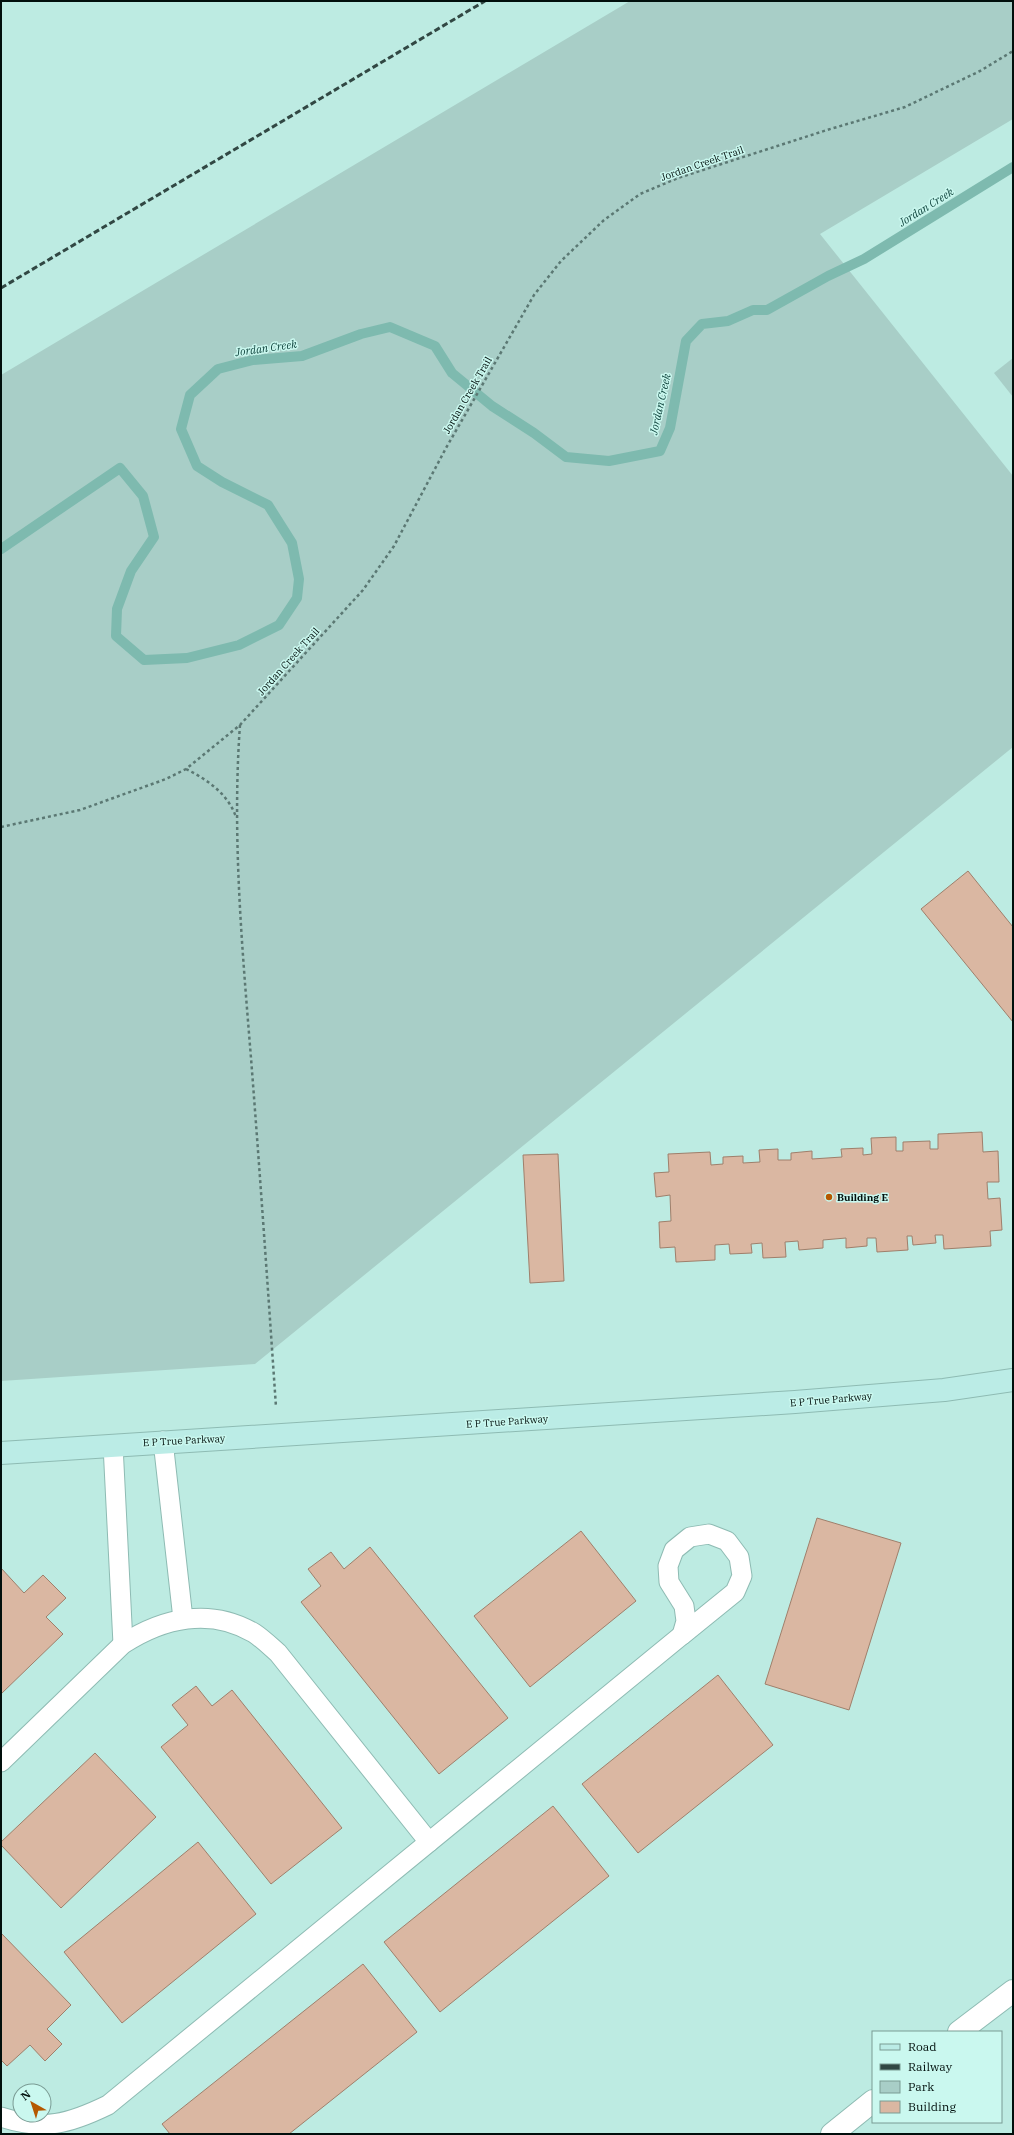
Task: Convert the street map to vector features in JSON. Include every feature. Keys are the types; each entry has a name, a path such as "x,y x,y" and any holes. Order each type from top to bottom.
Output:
{"main road":[{"name":"E P True Parkway","path":"1,1453 164,1441 795,1402 944,1390 1013,1380"}],"street":[{"path":"960,2031 1013,1991"},
{"path":"832,2134 872,2102"}],"lane":[{"path":"164,1441 183,1619"},
{"path":"112,1445 123,1644"},
{"path":"1,2117 18,2122 47,2124 79,2119 108,2105 735,1592 742,1576 739,1557 727,1541 708,1534 690,1537 674,1550 668,1566 669,1582 684,1606 686,1621 682,1635"},
{"path":"1,1762 123,1644 143,1631 183,1619 200,1618 226,1622 254,1633 278,1653 429,1842"}],"path":[{"name":"Jordan Creek Trail","path":"1,826 80,810 134,791 186,769 240,725 363,590 394,546 446,448 534,295 561,261 604,220 640,194 685,176 842,125 905,107 980,71 1013,51"},
{"path":"240,725 236,778 246,1003 278,1435"},
{"path":"186,769 214,787 224,796 232,807 237,820"}],"green space":[{"path":"630,1 1013,1 1013,119 820,234 1013,476 1013,747 255,1364 1,1381 1,375"},
{"path":"1013,358 1013,397 994,373"}],"building":[{"path":"968,871 1013,927 1013,1022 921,909"},
{"name":"Building E","path":"982,1132 983,1152 998,1151 999,1182 987,1182 988,1199 1000,1198 1002,1230 990,1231 991,1246 944,1249 943,1235 935,1235 936,1243 913,1245 912,1236 907,1236 908,1250 877,1252 876,1238 867,1238 867,1246 846,1248 846,1238 823,1240 823,1248 799,1250 798,1241 785,1242 786,1257 763,1258 762,1243 751,1244 752,1253 730,1254 729,1244 715,1245 715,1260 676,1262 675,1247 660,1248 659,1222 671,1221 670,1195 656,1197 654,1173 669,1172 668,1154 710,1152 711,1165 723,1164 723,1157 743,1156 743,1163 760,1162 759,1150 778,1149 778,1160 791,1160 791,1153 812,1151 812,1159 842,1157 841,1149 863,1148 863,1155 872,1154 871,1138 896,1137 896,1151 903,1151 903,1142 930,1141 930,1149 938,1149 938,1134"},
{"path":"558,1154 564,1281 530,1283 523,1155"},
{"path":"817,1518 901,1543 849,1710 765,1684"},
{"path":"581,1531 636,1601 530,1687 474,1616"},
{"path":"370,1547 508,1718 439,1774 301,1602 321,1586 308,1569 331,1552 344,1569"},
{"path":"1,1568 24,1593 43,1575 66,1598 46,1617 63,1634 1,1694"},
{"path":"718,1675 773,1745 638,1853 582,1784"},
{"path":"196,1686 212,1706 232,1690 342,1828 271,1884 161,1747 188,1725 172,1705"},
{"path":"95,1753 156,1817 61,1908 1,1845 1,1842"},
{"path":"553,1806 609,1876 440,2012 384,1942"},
{"path":"198,1842 256,1914 122,2023 64,1952"},
{"path":"1,1933 71,2005 47,2029 62,2044 45,2061 30,2045 7,2066 1,2060"},
{"path":"363,1964 417,2032 289,2134 170,2134 162,2124"}],"waterway":[{"name":"Jordan Creek","path":"1,549 120,468 143,496 154,537 131,571 117,609 116,636 144,660 187,658 239,645 279,625 297,598 299,579 292,543 268,505 222,482 197,466 181,429 190,395 218,369 253,360 302,356 361,334 390,327 435,346 452,373 492,406 534,433 566,457 609,461 660,451 670,428 686,341 702,324 728,321 753,310 767,310 828,276 864,259 1013,167"}],"railway":[{"path":"1,288 485,1"}],"place":[{"name":"Building E","path":"829,1197"}]}
